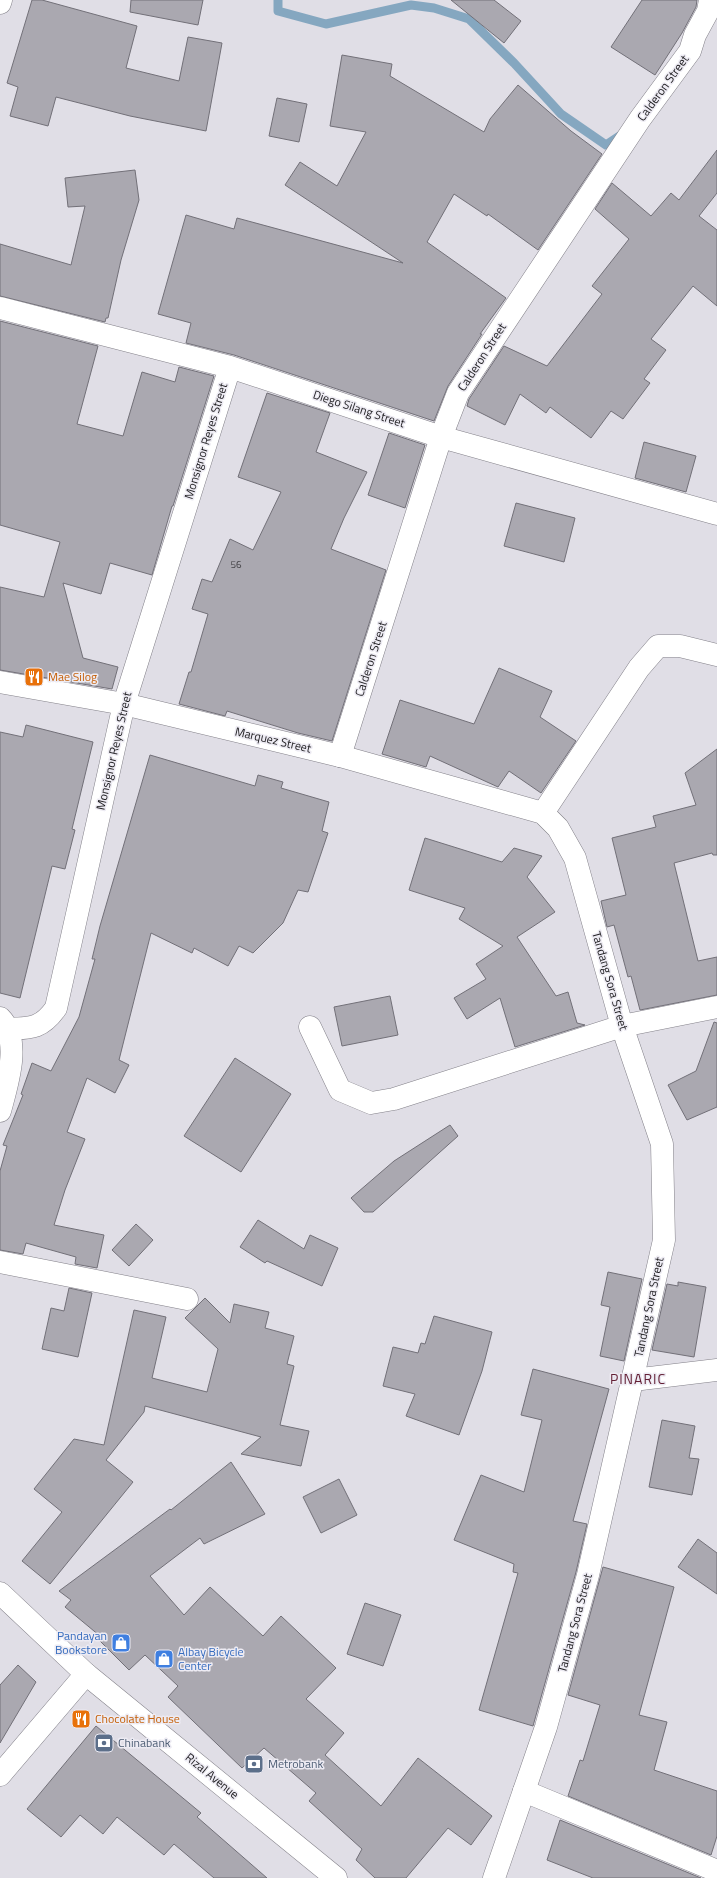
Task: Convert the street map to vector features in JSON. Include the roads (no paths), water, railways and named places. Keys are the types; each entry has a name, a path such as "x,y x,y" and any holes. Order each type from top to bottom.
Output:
{"street":[{"name":"Calderon Street","path":"340,756 441,437 458,393 640,119 690,51 695,35 708,11 710,0"},
{"name":"Diego Silang Street","path":"0,308 230,367 441,437 717,514"},
{"name":"Monsignor Reyes Street","path":"0,1111 10,1073 11,1050 4,1024 37,1026 48,1019 56,1008 124,704 230,367"},
{"path":"543,813 639,668 658,646 680,646 717,655"},
{"name":"Marquez Street","path":"0,682 124,704 340,756 543,813"},
{"name":"Tandang Sora Street","path":"494,1878 546,1727 588,1575 664,1240 662,1144 622,1026 575,858 558,828 543,813"},
{"path":"310,1027 340,1090 371,1103 394,1099 622,1026 717,1006"},
{"path":"0,1262 188,1299"},
{"path":"633,1380 717,1370"},
{"name":"Rizal Avenue","path":"0,1593 86,1674 336,1878"},
{"path":"0,1775 86,1674"},
{"path":"524,1791 717,1871"}],"waterway":[{"path":"278,0 278,11 326,24 411,5 434,8 469,19 514,63 561,114 606,145 621,135"}],"place":[{"name":"Mae Silog","path":"34,677"},
{"name":"Pandayan Bookstore","path":"121,1643"},
{"name":"Albay Bicycle Center","path":"164,1659"},
{"name":"Chocolate House","path":"81,1719"},
{"name":"Chinabank","path":"104,1743"},
{"name":"Metrobank","path":"254,1764"}],"district":[{"name":"PINARIC","path":"638,1379"}]}
